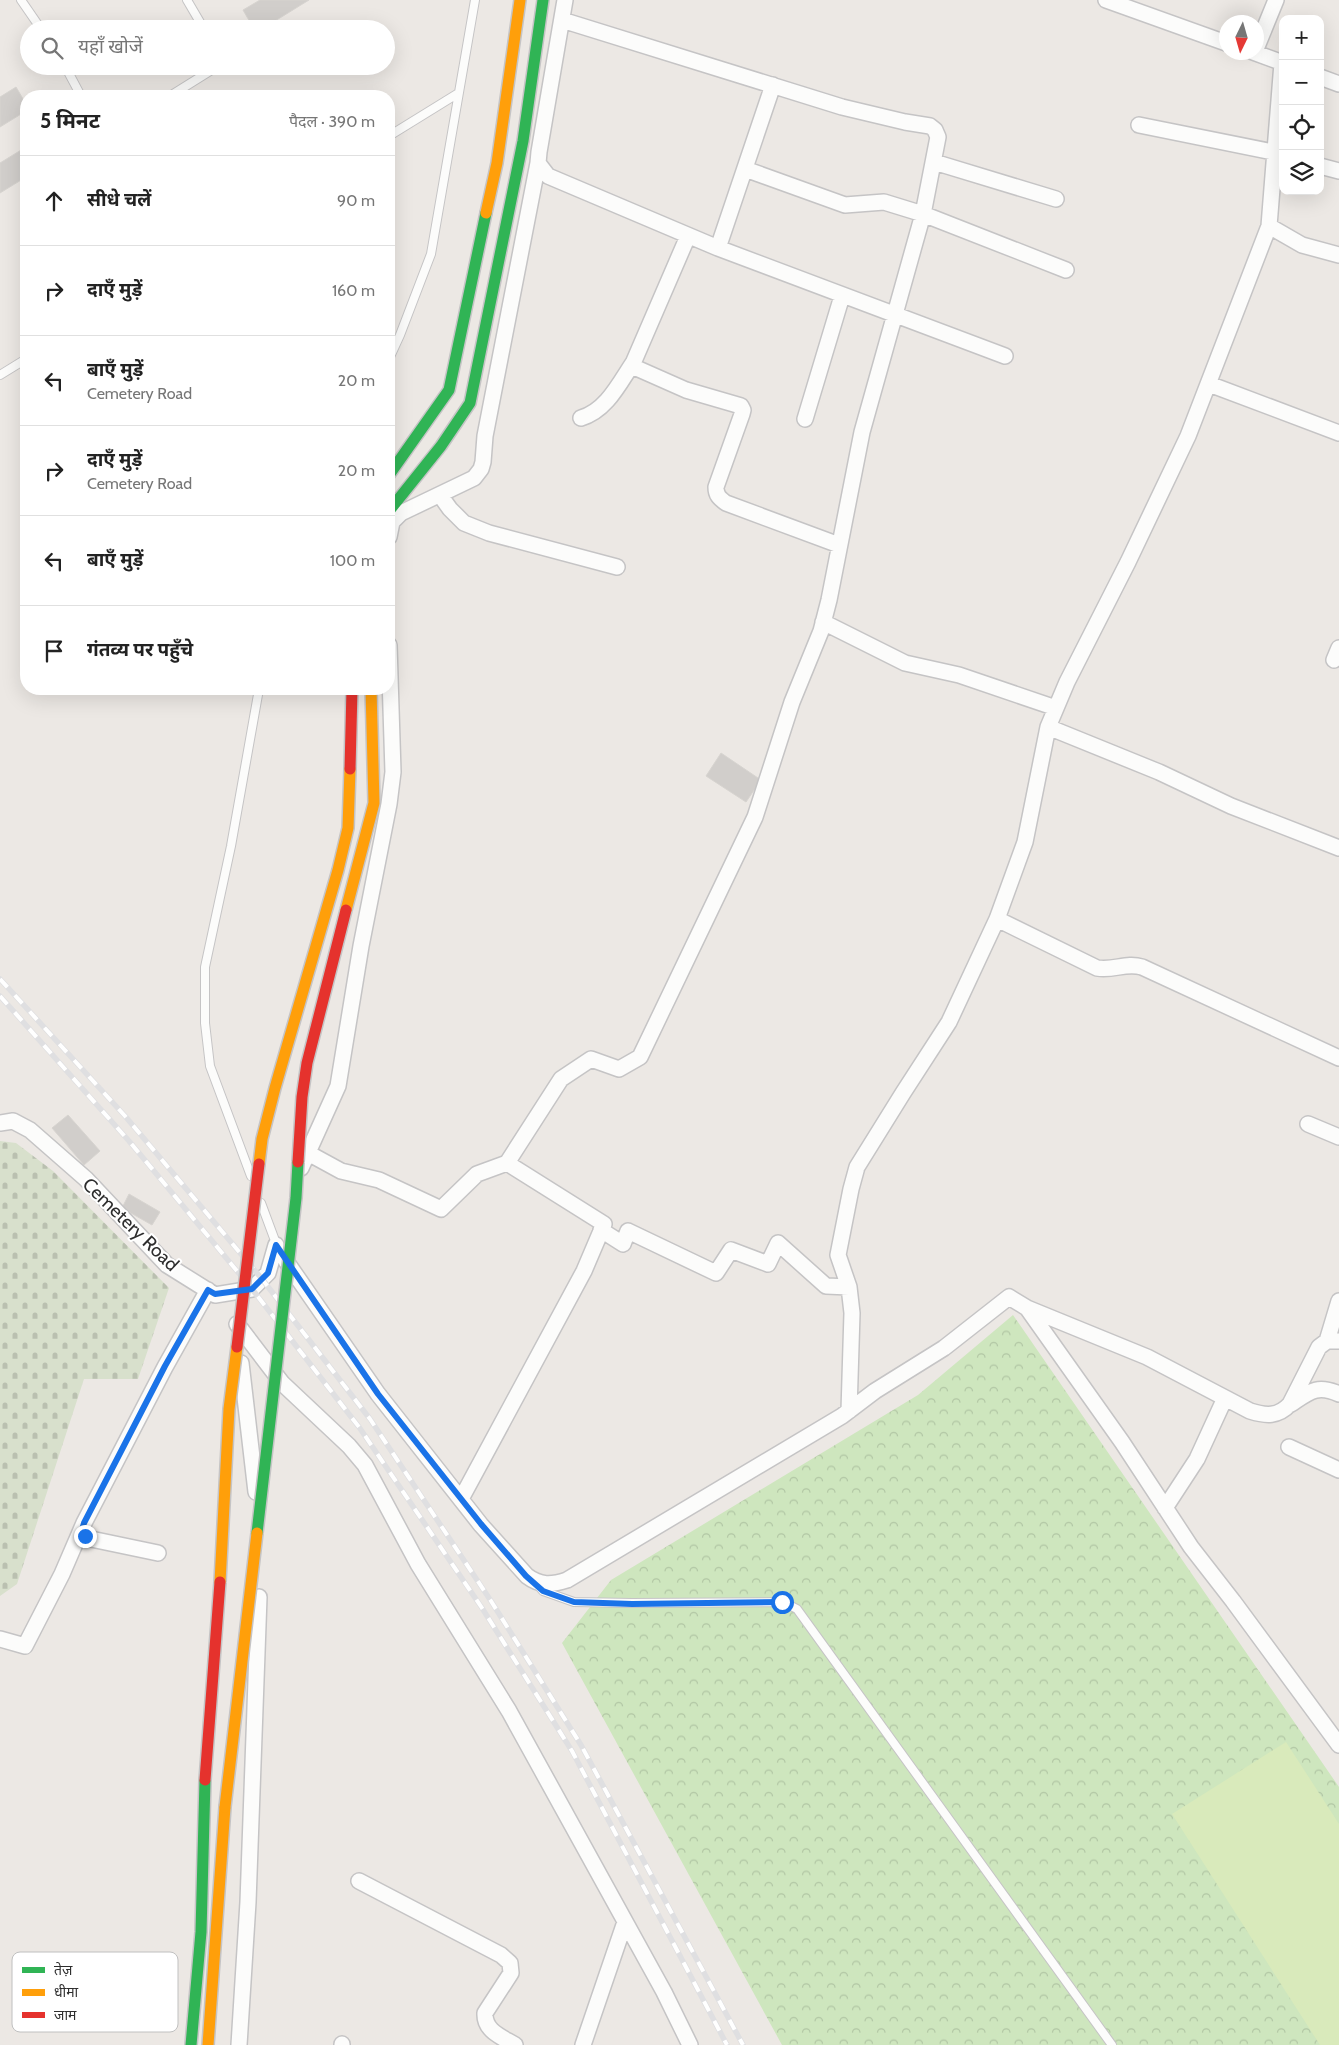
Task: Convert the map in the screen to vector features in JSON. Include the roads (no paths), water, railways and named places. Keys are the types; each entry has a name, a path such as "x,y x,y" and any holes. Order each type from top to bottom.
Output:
{"street":[{"path":"395,500 432,437 450,390 497,163 520,0"},
{"path":"395,470 470,403 523,141 543,0"},
{"path":"395,519 401,513 474,478 481,469 485,436 538,163 565,0"},
{"path":"1106,0 1219,40"},
{"path":"1264,29 1276,0"},
{"path":"308,1153 341,1171 379,1180 441,1209 477,1174 507,1163 561,1079 591,1059 619,1070 640,1057 756,817 792,702 823,622 862,432 924,214 938,137 935,130 930,126 842,107 562,20"},
{"path":"1264,57 1279,62"},
{"path":"1324,78 1339,84"},
{"path":"718,248 773,85"},
{"path":"849,1411 852,1313 849,1287 838,1255 857,1167 902,1092 949,1022 997,919 1025,842 1048,726 1067,682 1128,562 1188,436 1268,226 1278,153 1280,105"},
{"path":"1139,125 1278,153"},
{"path":"934,162 1056,199"},
{"path":"538,163 548,176 557,182 718,248 1005,356"},
{"path":"1324,167 1339,171"},
{"path":"745,169 845,205 884,202 924,214 1066,270"},
{"path":"1268,226 1302,245 1339,255"},
{"path":"581,418 591,416 604,404 634,363 688,236"},
{"path":"805,419 842,296"},
{"path":"634,363 636,368 686,390 741,406 742,414 716,486 716,493 720,498 839,546"},
{"path":"1209,384 1339,433"},
{"path":"440,495 450,509 464,523 489,533 617,566"},
{"path":"823,622 905,663 959,675 1056,708"},
{"path":"191,2045 201,1932 205,1780 229,1409 262,1139 338,870 348,828 352,695"},
{"path":"208,2045 225,1807 296,1198 302,1097 309,1054 374,803 371,695"},
{"name":"Cemetery Road","path":"0,1123 13,1121 30,1130 86,1179 167,1265 215,1294 252,1289 268,1273 280,1251 289,1243 290,1194 338,1086 358,965 389,804 393,772 391,695"},
{"path":"1048,726 1159,772 1231,806 1339,848"},
{"path":"997,919 1097,968 1112,968 1130,964 1142,967 1339,1058"},
{"path":"1308,1124 1339,1137"},
{"path":"461,1499 584,1271 604,1224 507,1163"},
{"path":"601,1230 623,1244 628,1231 716,1273 731,1250 768,1264 778,1243 826,1286 849,1287"},
{"path":"280,1251 378,1394 461,1499 526,1576 535,1582 545,1584 567,1580 849,1411 874,1391 944,1348 1009,1297 1027,1308 1146,1357 1250,1412 1270,1415 1284,1410 1312,1390 1327,1389 1339,1394"},
{"path":"0,1639 25,1646 62,1574 84,1523 165,1366 208,1290"},
{"path":"233,1292 258,1517 260,1553 248,1912 239,2045"},
{"path":"1290,1404 1319,1347 1335,1340 1339,1301"},
{"path":"1027,1308 1122,1442 1191,1547 1339,1745"},
{"path":"237,1324 282,1383 350,1446 365,1465 418,1564 509,1711 664,1992 690,2045"},
{"path":"1165,1508 1197,1459 1225,1398"},
{"path":"1289,1447 1339,1470"},
{"path":"82,1530 85,1536 91,1540 158,1553"},
{"path":"359,1881 501,1955 510,1963 511,1973 484,2013 484,2021 489,2028 515,2045"},
{"path":"583,2045 625,1922"}],"lane":[{"path":"21,0 35,20"},
{"path":"187,0 199,20"},
{"path":"395,346 430,254 475,0"},
{"path":"70,75 78,90"},
{"path":"180,90 204,75"},
{"path":"395,132 458,94"},
{"path":"0,375 20,363"},
{"path":"257,695 231,846 205,967 205,1023 210,1066 280,1251"},
{"path":"535,1582 543,1591 574,1602 632,1604 782,1602 797,1609 1112,2045"}],"railway":[{"path":"0,979 125,1116 262,1279 370,1419 491,1601 581,1745 743,2045"},
{"path":"0,996 129,1141 252,1289 359,1427 482,1608 572,1751 727,2045"}]}
